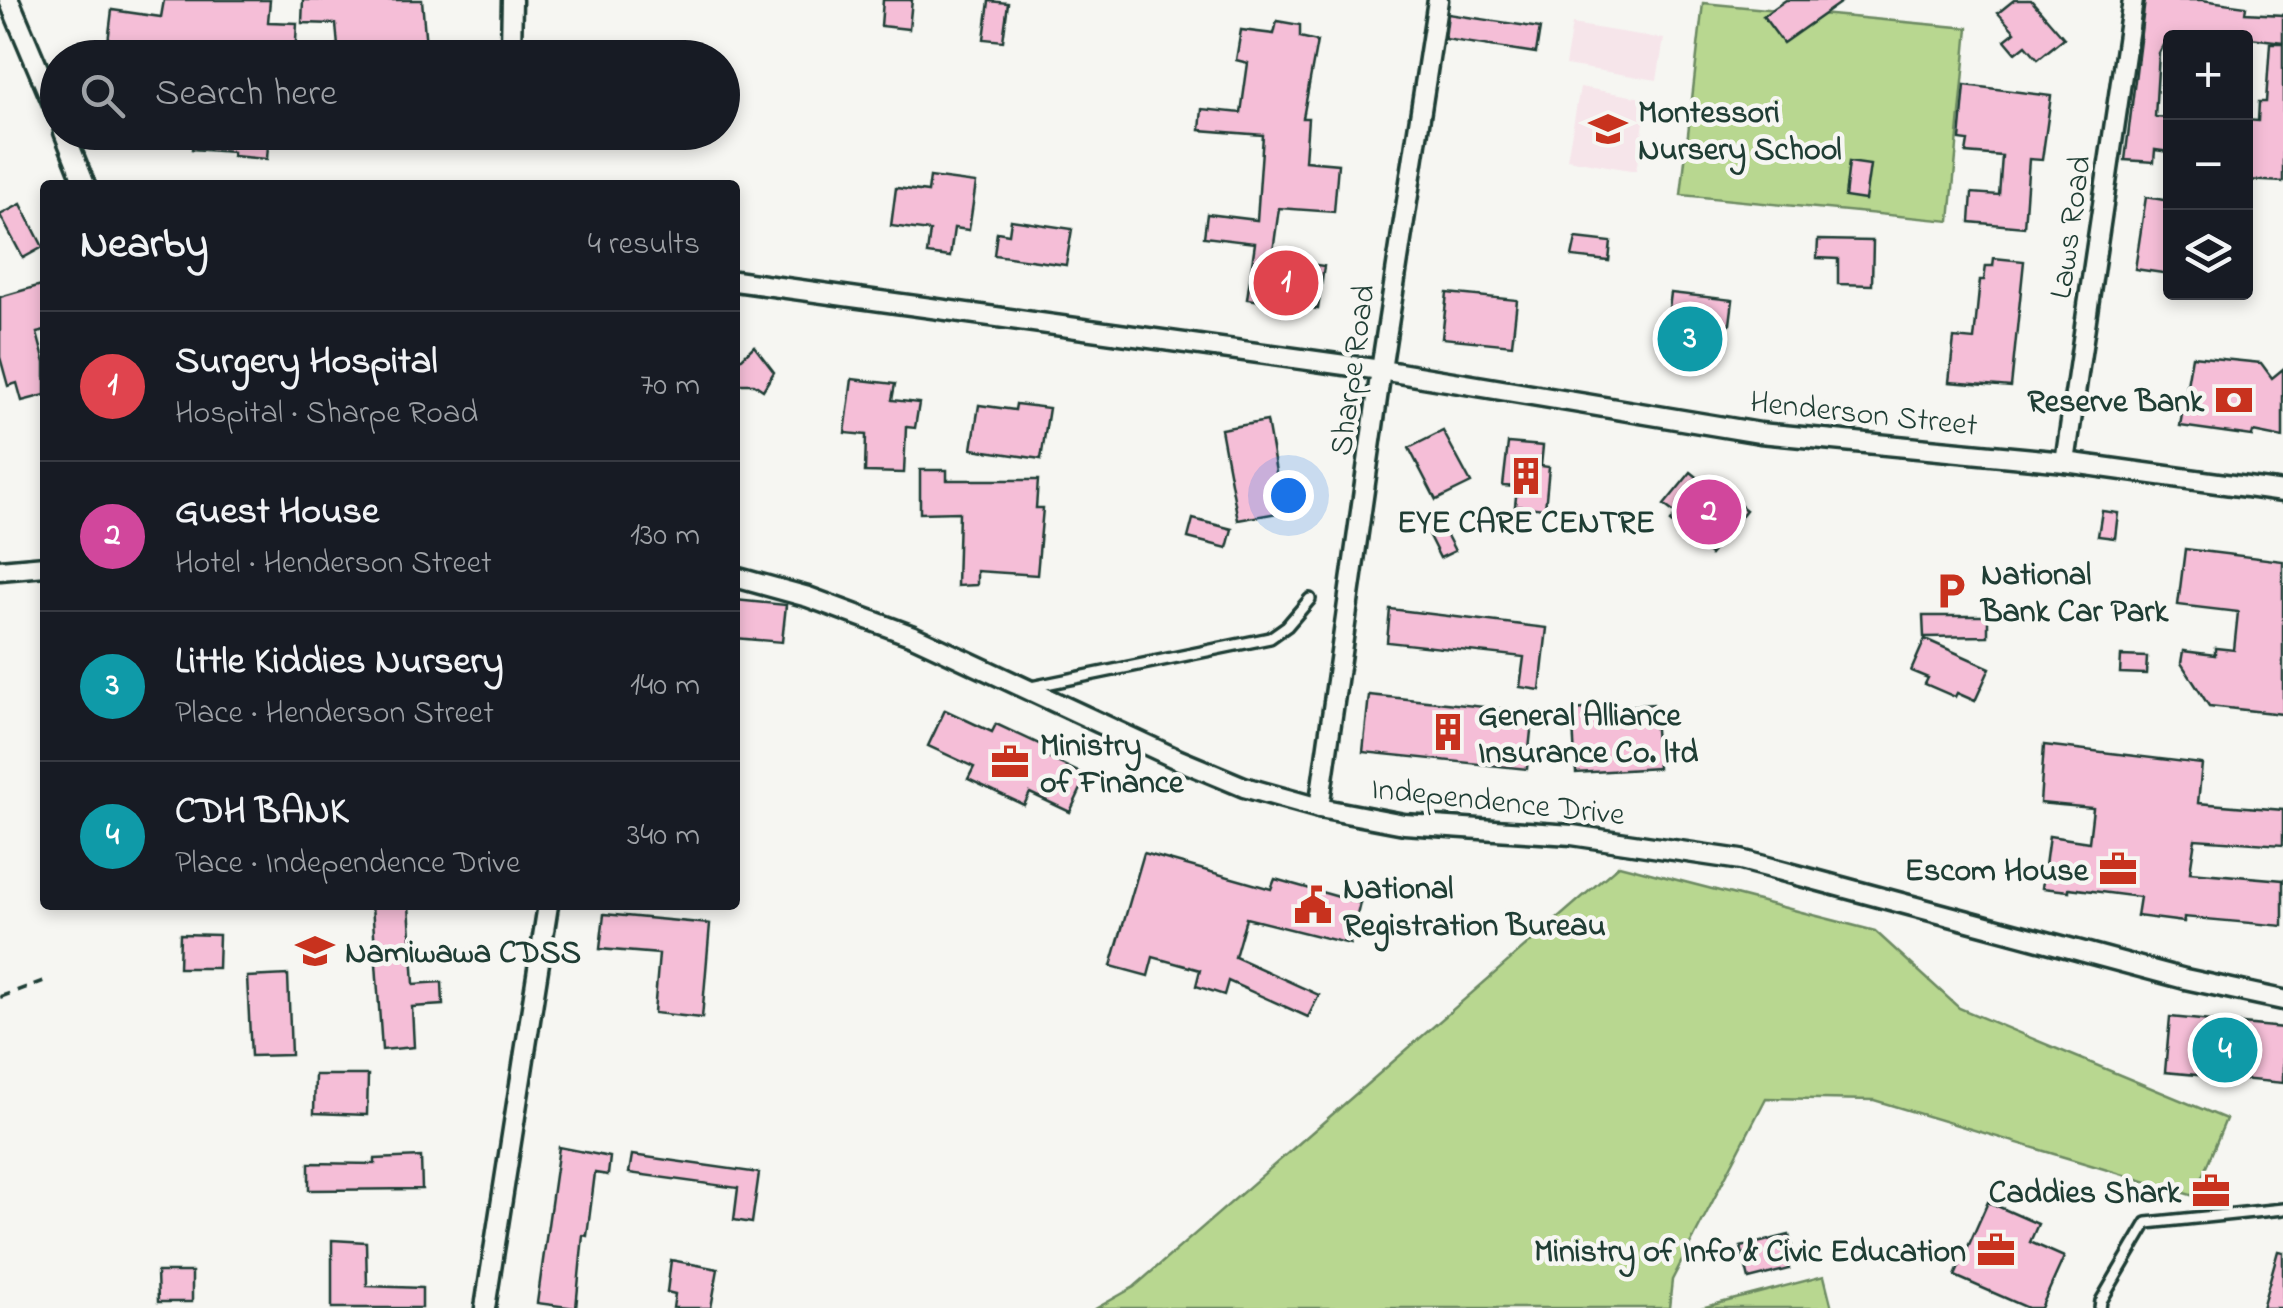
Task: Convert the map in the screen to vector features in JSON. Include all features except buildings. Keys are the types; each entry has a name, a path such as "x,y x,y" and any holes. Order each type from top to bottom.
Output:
{"street":[{"path":"9,0 40,73"},
{"path":"511,40 512,0"},
{"name":"Sharpe Road","path":"1319,808 1380,370 1438,0"},
{"name":"Laws Road","path":"2064,462 2133,0"},
{"path":"71,150 83,180"},
{"name":"Henderson Street","path":"740,282 1380,370 1760,433 2064,462 2283,492"},
{"path":"0,570 40,566"},
{"name":"Independence Drive","path":"740,578 808,597 913,636 1177,760 1244,786 1319,808 1404,824 1572,835 1741,860 2184,979 2283,1000"},
{"path":"485,1308 547,910"}],"lane":[{"path":"1028,688 1270,638 1287,626 1310,599"},
{"path":"2100,1308 2100,1300 2147,1223 2283,1209"}],"path":[{"path":"0,997 46,980"}],"shaded area":[{"name":"Montessori Nursery School","path":"1572,24 1664,39 1657,80 1565,65"},
{"name":"Montessori Nursery School","path":"1580,87 1648,99 1636,171 1567,159"}],"green space":[{"path":"1703,3 1968,28 1950,221 1681,195"},
{"path":"1619,865 1875,931 1959,1008 2226,1119 2194,1196 1874,1100 1766,1098 1672,1280 1669,1308 1097,1308 1134,1287"},
{"path":"1824,1276 1832,1308 1701,1308"}],"place":[{"name":"Montessori Nursery School","path":"1608,129"},
{"name":"Surgery Hospital","path":"1286,283"},
{"name":"Little Kiddies Nursery","path":"1690,339"},
{"name":"Reserve Bank","path":"2234,400"},
{"name":"EYE CARE CENTRE","path":"1526,476"},
{"name":"Guest House","path":"1709,512"},
{"name":"National Bank Car Park","path":"1951,591"},
{"name":"General Alliance Insurance Co. ltd","path":"1448,732"},
{"name":"Ministry of Finance","path":"1010,762"},
{"name":"Escom House","path":"2118,869"},
{"name":"National Registration Bureau","path":"1313,905"},
{"name":"Namiwawa CDSS","path":"315,951"},
{"name":"CDH BANK","path":"2225,1050"},
{"name":"Caddies Shark","path":"2211,1191"},
{"name":"Ministry of Info & Civic Education","path":"1996,1250"}]}
